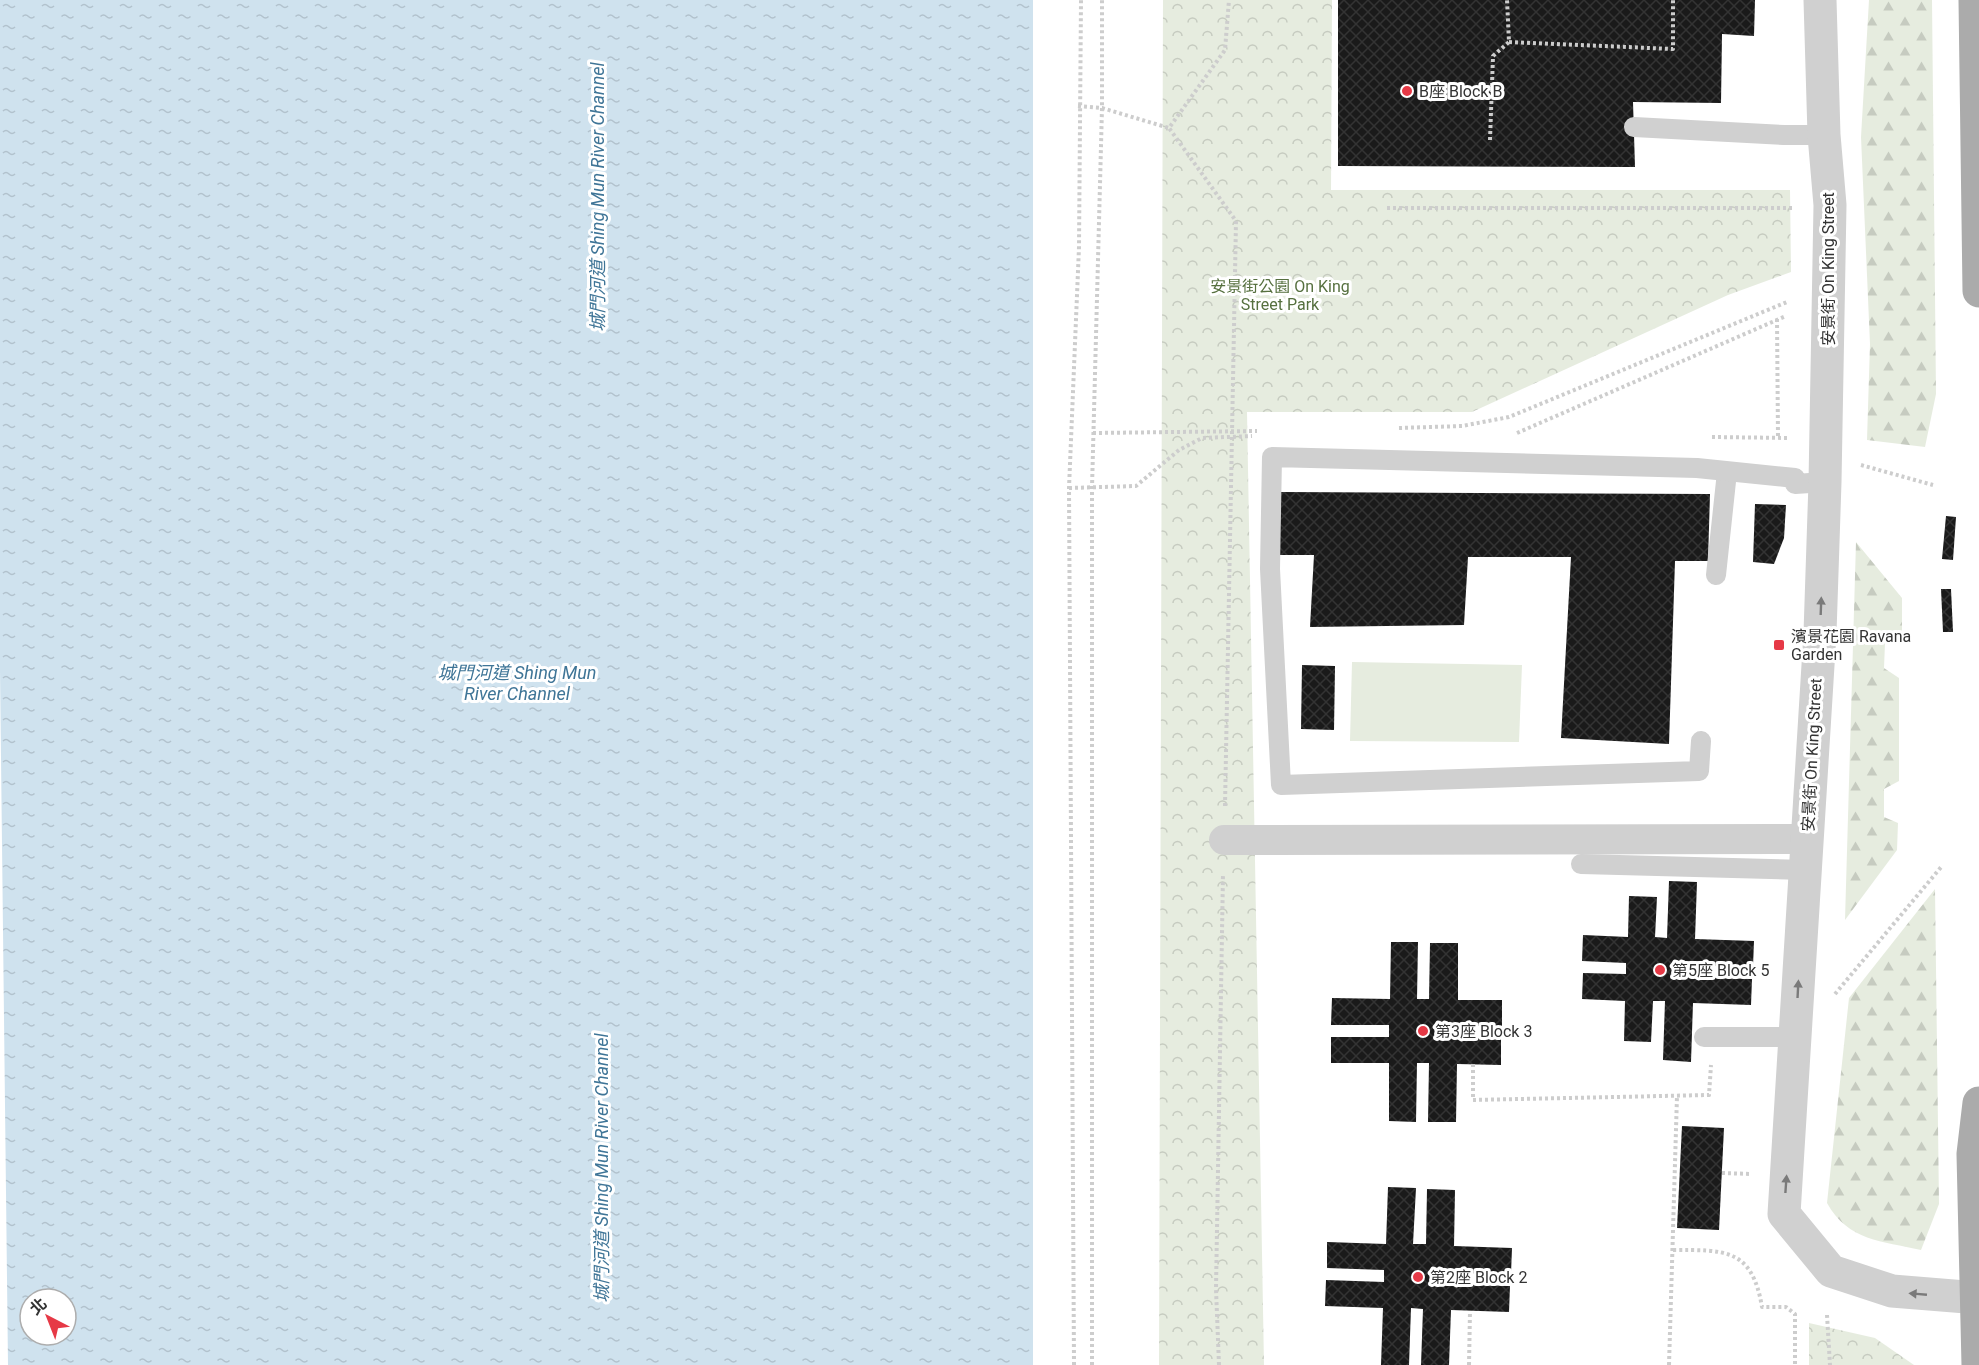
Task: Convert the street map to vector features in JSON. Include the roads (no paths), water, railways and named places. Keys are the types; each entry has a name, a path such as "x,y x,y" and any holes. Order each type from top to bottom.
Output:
{"main road":[{"path":"1975,0 1979,291"},
{"path":"1978,1365 1973,1154 1979,1103"}],"street":[{"name":"安景街 On King Street","path":"1820,0 1824,135 1830,205 1825,482 1820,633 1784,1214 1831,1272 1892,1291 1978,1297"},
{"path":"1224,840 1806,854"}],"lane":[{"path":"1634,127 1773,135 1824,135"},
{"path":"1701,741 1700,771 1281,785 1270,569 1272,457 1697,468 1795,478 1795,484 1825,482"},
{"path":"1716,575 1727,472"},
{"path":"1581,864 1806,854"},
{"path":"1708,1036 1795,1037"}],"water":[{"name":"城門河道 Shing Mun River Channel","path":"0,0 1033,0 1033,1365 8,1365 0,671"}],"place":[{"name":"B座 Block B","path":"1407,91"},
{"name":"濱景花園 Ravana Garden","path":"1779,645"},
{"name":"第5座 Block 5","path":"1660,970"},
{"name":"第3座 Block 3","path":"1423,1031"},
{"name":"第2座 Block 2","path":"1418,1277"}],"park label":[{"name":"安景街公園 On King Street Park","path":"1280,295"}]}
